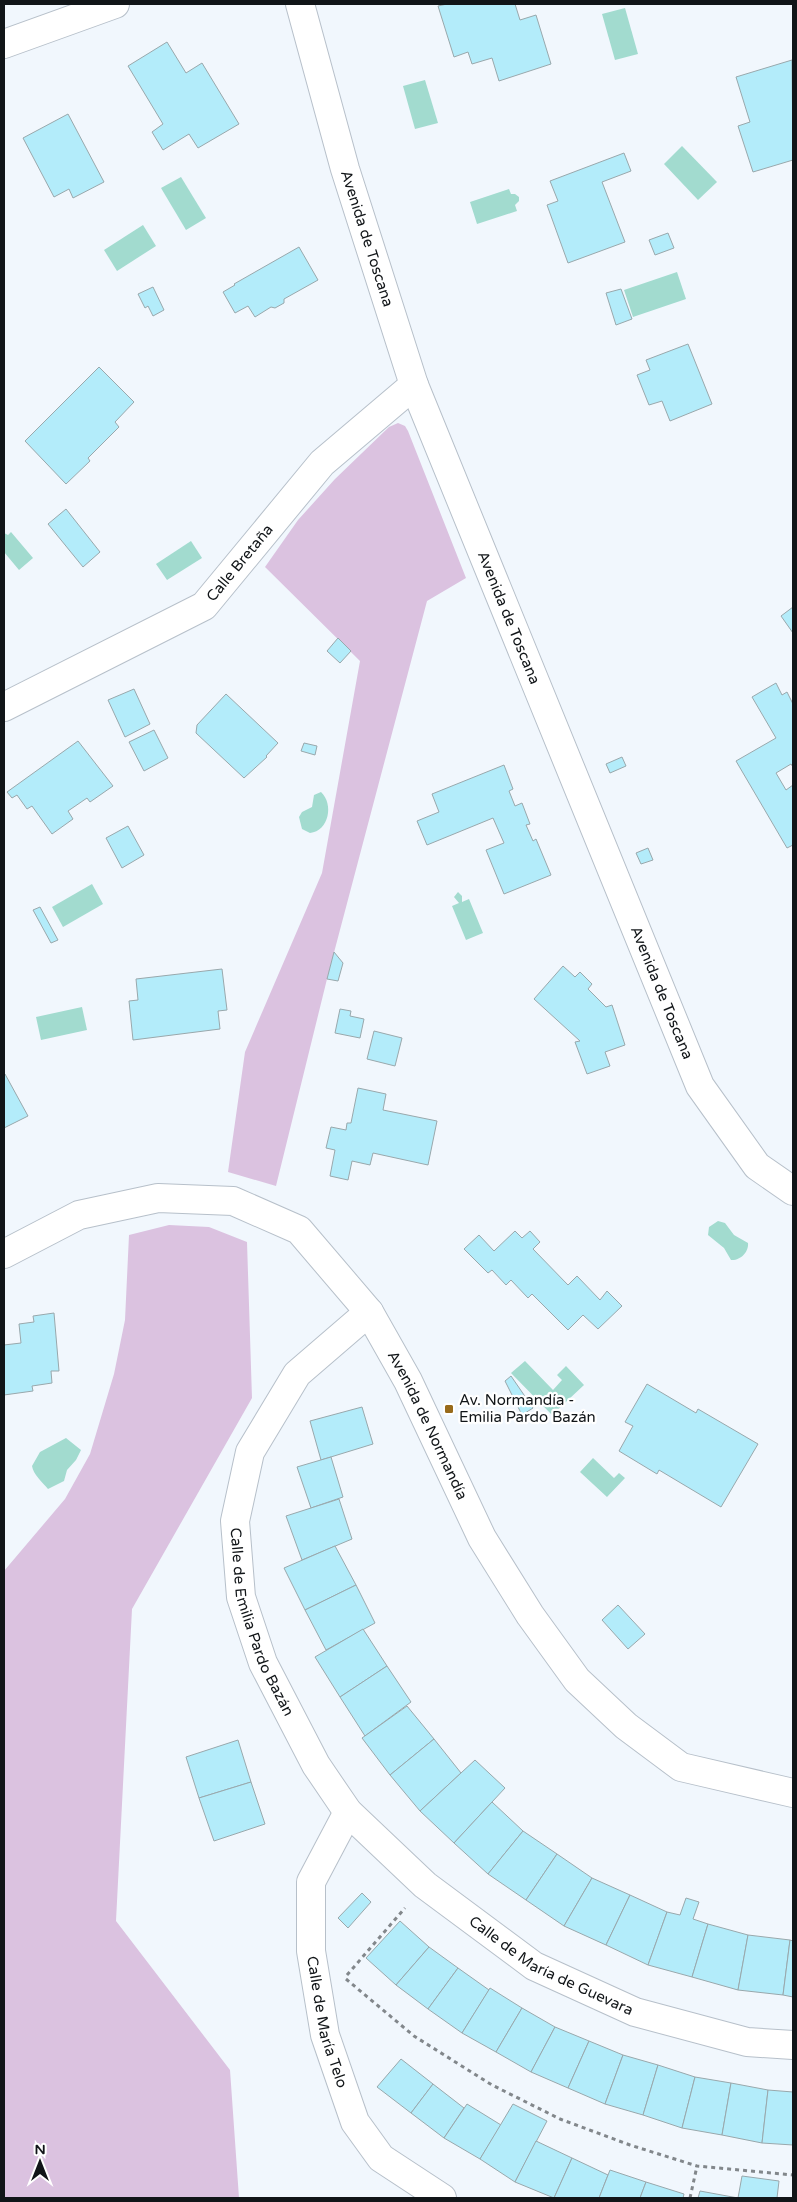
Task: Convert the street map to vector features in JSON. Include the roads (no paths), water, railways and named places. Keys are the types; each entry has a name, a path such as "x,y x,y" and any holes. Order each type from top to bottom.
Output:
{"street":[{"path":"4,44 115,4"},
{"name":"Avenida de Toscana","path":"300,4 345,169 414,385 700,1086 757,1166 793,1191"},
{"name":"Calle Bretaña","path":"4,707 204,606 322,463 414,385"},
{"name":"Avenida de Normandía","path":"4,1254 79,1215 158,1198 233,1201 299,1230 369,1312 408,1381 482,1538 530,1615 577,1680 626,1726 681,1767 793,1793"},
{"name":"Calle de Emilia Pardo Bazán","path":"348,1812 316,1764 263,1663 241,1597 235,1521 250,1452 297,1374 369,1312"},
{"name":"Calle de María de Guevara","path":"348,1812 425,1885 534,1966 635,2012 747,2042 793,2045"},
{"name":"Calle de María Telo","path":"348,1812 311,1882 311,1951 325,2035 355,2122 381,2158 442,2198"}],"place":[{"name":"Av. Normandía - Emilia Pardo Bazán","path":"449,1409"}]}
